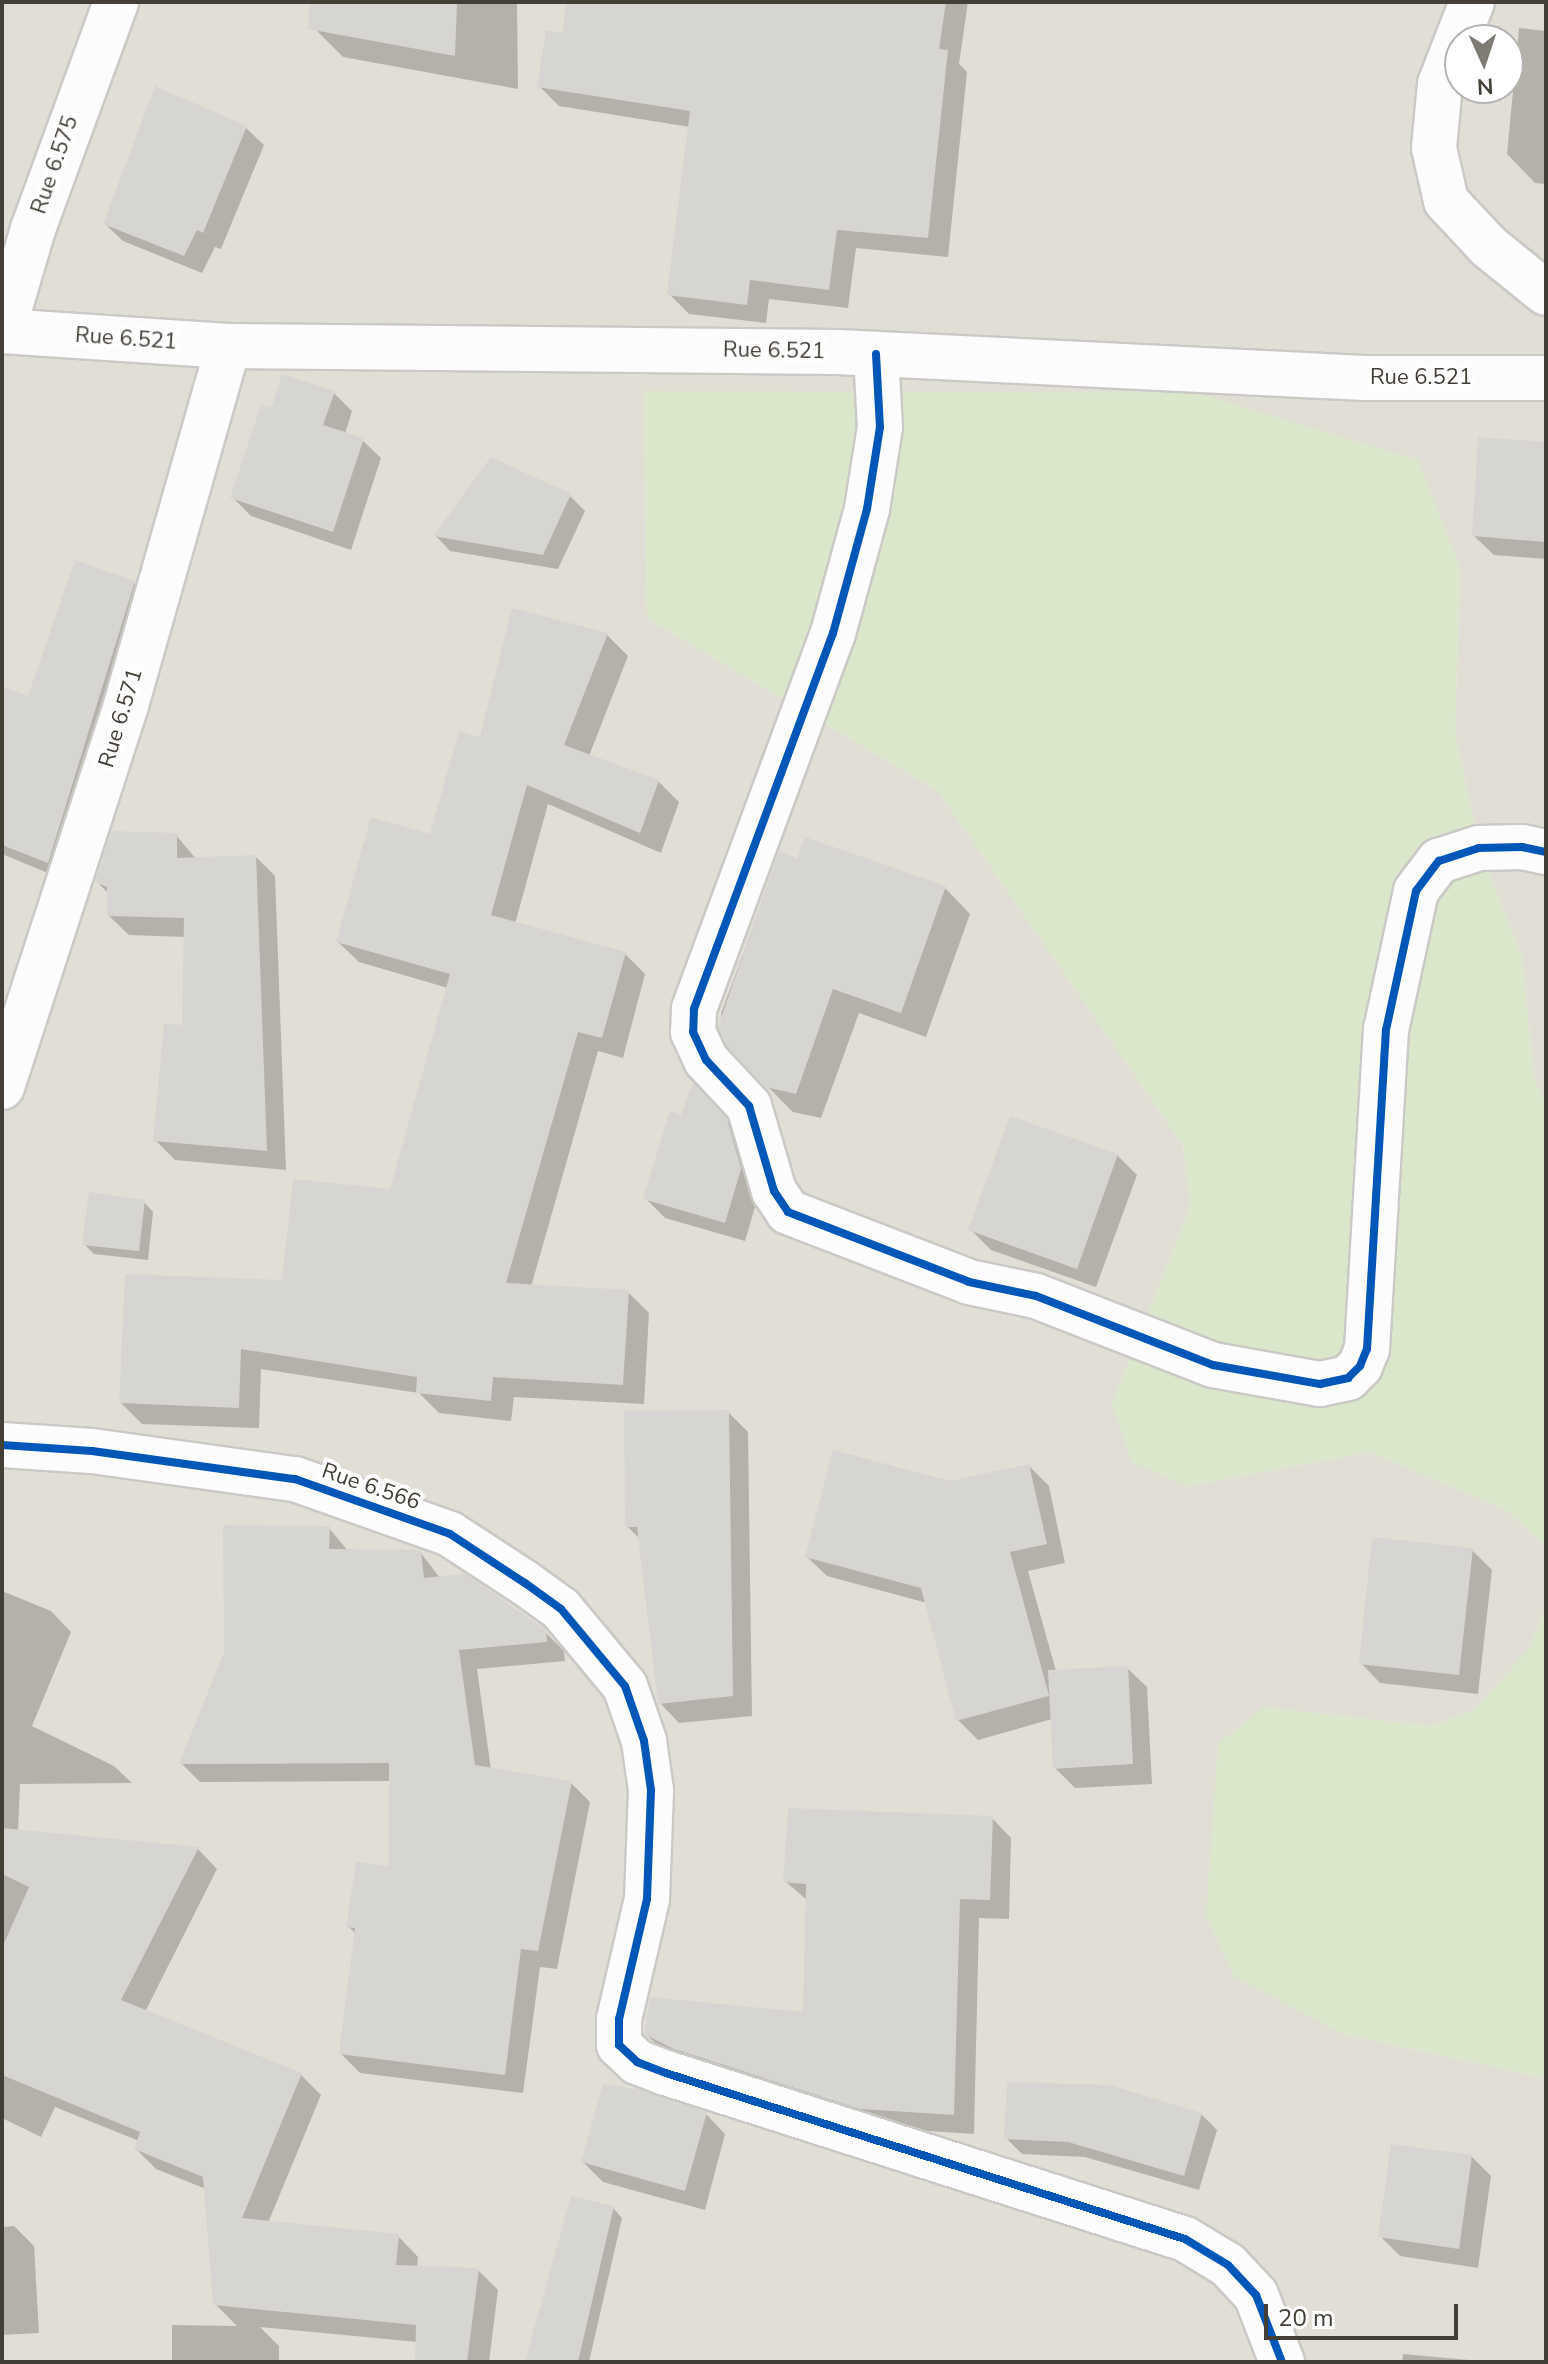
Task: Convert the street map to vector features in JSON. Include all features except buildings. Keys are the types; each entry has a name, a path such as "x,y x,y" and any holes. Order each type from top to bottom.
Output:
{"street":[{"name":"Rue 6.575","path":"2,331 48,184 116,2"},
{"path":"1472,2 1440,84 1434,148 1446,201 1489,247 1546,293"},
{"name":"Rue 6.521","path":"2,331 228,346 876,354 1364,378 1546,378"},
{"name":"Rue 6.571","path":"2,1087 126,705 228,346"},
{"path":"876,354 880,427 867,509 833,633 694,1009 693,1032 706,1060 749,1106 774,1191 788,1212 969,1282 1036,1296 1213,1365 1320,1384 1348,1378 1360,1366 1367,1349 1386,1030 1416,891 1439,861 1479,848 1546,852"},
{"name":"Rue 6.566","path":"2,1445 92,1451 295,1479 450,1534 561,1609 625,1686 644,1741 651,1790 647,1899 619,2019 619,2045 637,2062 666,2073 1185,2239 1228,2265 1256,2295 1282,2362"}],"shaded area":[{"path":"2,2 1546,2 1546,1104 1534,1078 1522,957 1479,848 1455,733 1460,568 1195,393 644,392 647,618 938,791 1183,1145 1191,1205 1112,1405 1187,1486 1370,1452 1504,1509 1544,1544 1546,1605 1529,1649 1474,1710 1431,1726 1264,1707 1343,2034 1546,2078 1546,2362 2,2362"}],"green space":[{"path":"644,391 1196,393 1418,460 1460,568 1455,733 1479,848 1522,957 1534,1078 1546,1104 1546,1556 1544,1544 1504,1509 1370,1452 1187,1486 1132,1462 1112,1405 1191,1205 1183,1145 938,791 647,618"},
{"path":"1546,1605 1546,2078 1343,2034 1235,1977 1206,1917 1218,1744 1264,1707 1431,1726 1474,1710 1529,1649"}],"cycle path":[{"path":"876,354 880,427 867,509 833,633 694,1009 693,1032 706,1060 749,1106 774,1191 788,1212 969,1282 1036,1296 1213,1365 1320,1384 1348,1378 1360,1366 1367,1349 1386,1030 1416,891 1439,861 1479,848 1522,847 1546,852"},
{"path":"2,1445 92,1451 295,1479 450,1534 525,1583 561,1609 625,1686 644,1741 651,1790 647,1899 619,2019 619,2045 637,2062 666,2073 1185,2239 1228,2265 1256,2295 1282,2362"}]}
